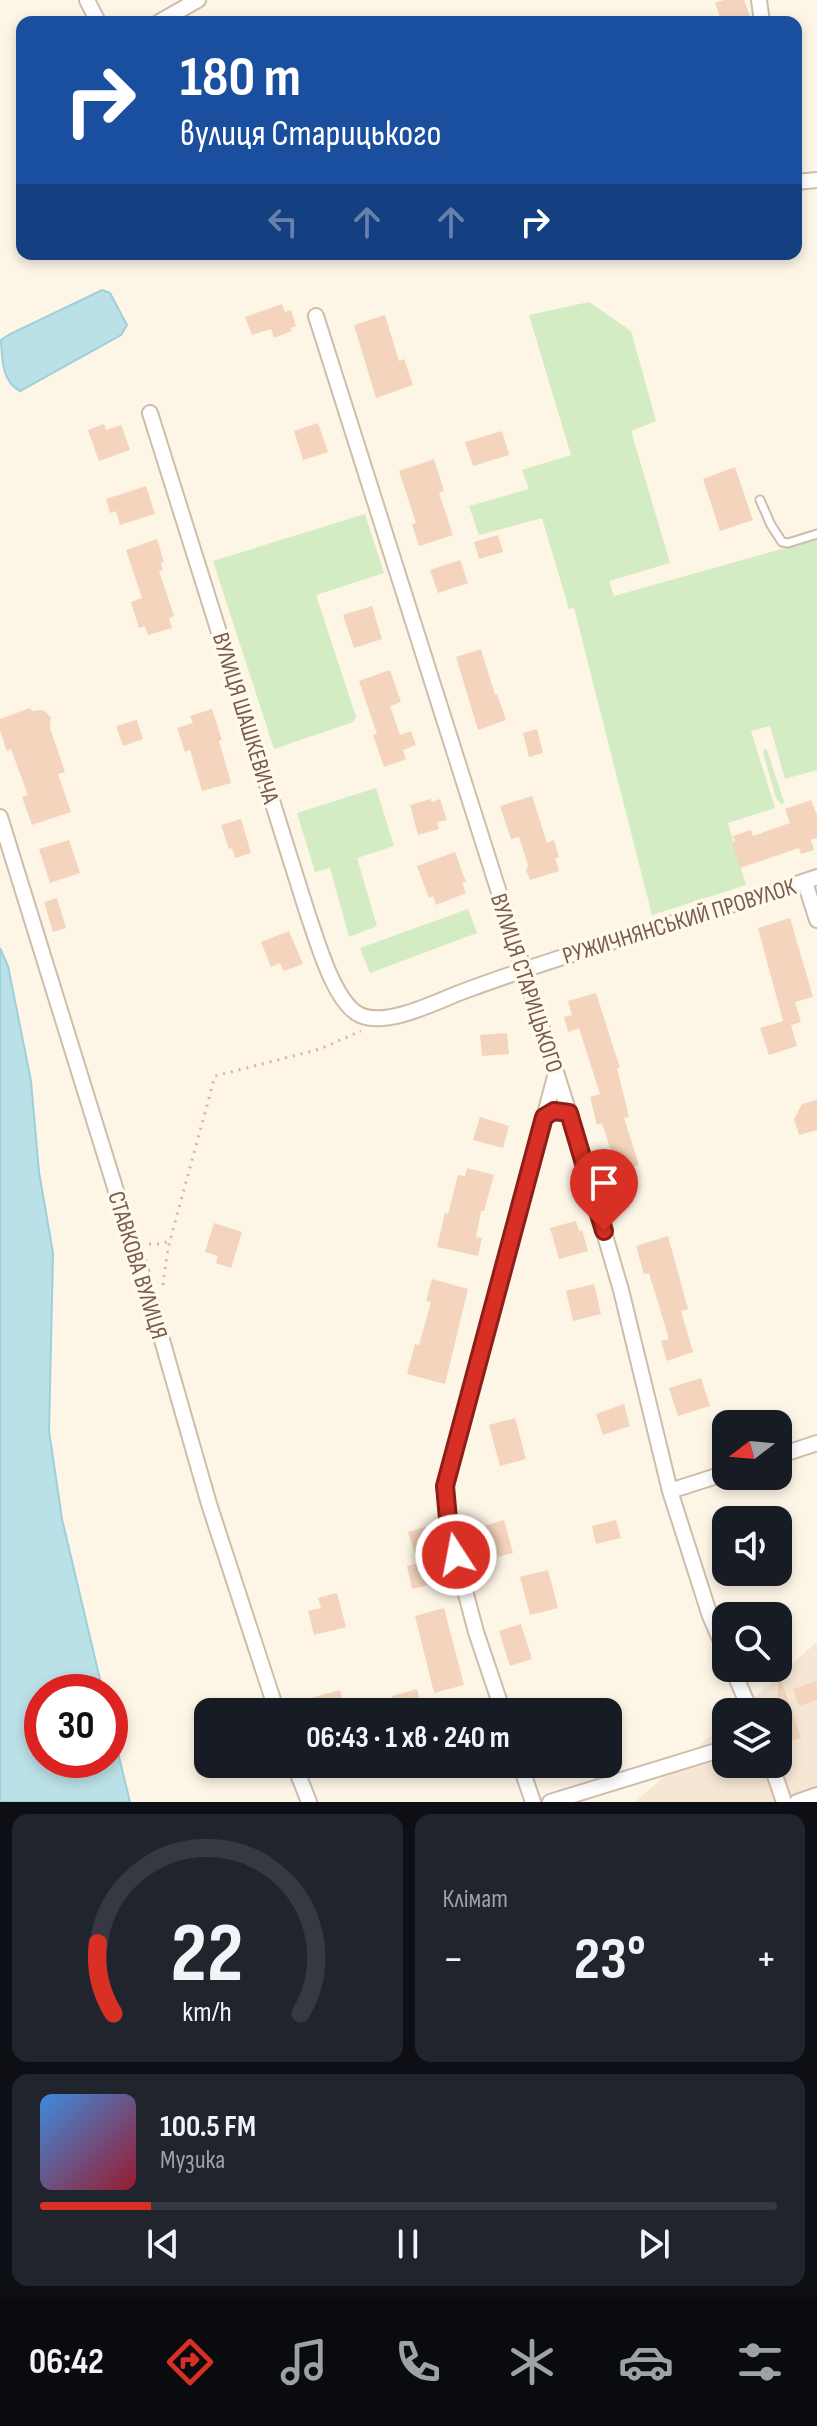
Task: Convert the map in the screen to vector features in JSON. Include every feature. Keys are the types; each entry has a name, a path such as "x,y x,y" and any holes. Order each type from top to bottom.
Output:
{"street":[{"path":"170,16 198,0"},
{"name":"ВУЛИЦЯ СТАРИЦЬКОГО","path":"316,316 569,1113 621,1290 670,1491 712,1621"},
{"name":"ВУЛИЦЯ ШАШКЕВИЧА","path":"150,413 308,915 340,995 358,1015"},
{"name":"СТАВКОВА ВУЛИЦЯ","path":"0,817 209,1504 272,1698"},
{"path":"811,880 817,920"},
{"name":"РУЖИЧНЯНСЬКИЙ ПРОВУЛОК","path":"358,1015 376,1019 402,1015 522,970 811,880"},
{"path":"498,1698 476,1632 449,1530 445,1486 556,1072"},
{"path":"544,1117 554,1111 569,1113"},
{"path":"792,1451 817,1443"},
{"path":"670,1491 712,1478"},
{"path":"550,1802 712,1752"},
{"path":"300,1778 309,1802"},
{"path":"525,1778 533,1802"},
{"path":"776,1778 784,1802"},
{"path":"797,1802 817,1795"}],"lane":[{"path":"760,500 782,542 817,534"}],"path":[{"path":"163,1284 215,1076 320,1049 361,1032"},
{"path":"130,1240 151,1245 172,1239"}],"shaded area":[{"path":"817,1642 817,1802 635,1802 712,1734 712,1778 792,1778 792,1698 754,1698 772,1682 792,1682 792,1664"}],"green space":[{"path":"589,302 631,331 656,421 631,431 670,563 609,581 614,596 817,539 817,770 785,779 770,726 751,731 775,808 728,823 746,885 652,915 574,608 569,609 542,518 479,535 469,506 529,489 522,470 571,455 529,315"},
{"path":"365,514 384,573 316,595 356,717 353,722 274,749 213,561"},
{"path":"764,749 767,750 784,802 782,805 776,798"},
{"path":"376,788 394,846 357,858 377,926 349,937 330,868 315,872 297,813"},
{"path":"468,909 477,933 370,973 360,948"}],"water":[{"path":"102,290 110,293 127,325 121,335 20,391 14,387 4,369 1,340"},
{"path":"0,948 8,966 31,1081 39,1172 53,1253 49,1431 62,1519 99,1674 24,1674 24,1778 124,1778 130,1802 0,1802"}],"building":[{"path":"744,0 750,16 720,16 715,3"},
{"path":"282,304 285,312 291,310 296,326 291,328 292,331 274,338 271,329 252,335 245,317"},
{"path":"385,315 399,361 404,359 413,385 376,398 354,325"},
{"path":"318,423 328,452 303,460 294,431"},
{"path":"104,424 106,430 121,425 130,450 99,461 88,430"},
{"path":"502,431 509,455 473,466 465,442"},
{"path":"434,459 444,491 439,493 453,535 419,546 412,524 416,523 399,471"},
{"path":"735,467 753,520 720,531 703,479"},
{"path":"146,486 155,514 120,525 116,511 110,513 106,499"},
{"path":"498,535 503,552 479,559 474,542"},
{"path":"157,539 164,562 161,563 163,570 159,571 174,616 169,618 172,628 148,635 145,626 139,628 131,602 142,598 126,550"},
{"path":"460,560 468,583 438,593 430,570"},
{"path":"372,606 382,639 354,648 343,615"},
{"path":"481,649 506,720 478,730 456,657"},
{"path":"390,670 401,702 390,706 400,735 411,731 416,745 403,750 406,759 384,767 373,735 377,734 359,681"},
{"path":"30,708 32,711 43,710 51,717 50,728 65,772 58,774 71,812 32,825 22,797 28,795 11,749 7,751 0,731 0,719"},
{"path":"212,709 231,783 202,791 190,750 185,752 177,728 193,723 190,716"},
{"path":"137,720 143,739 123,746 116,726"},
{"path":"537,729 543,753 529,757 523,733"},
{"path":"532,796 547,843 554,840 559,871 530,880 519,837 511,839 500,806"},
{"path":"431,799 432,802 440,799 447,820 437,822 439,829 418,835 410,805"},
{"path":"811,800 817,815 817,838 811,840 814,850 801,854 799,848 740,868 732,843 735,842 733,836 751,830 753,836 790,823 785,809"},
{"path":"241,819 251,853 235,858 221,825"},
{"path":"69,840 80,873 50,883 39,849"},
{"path":"455,852 466,882 462,883 466,893 436,905 433,896 429,898 417,866"},
{"path":"57,898 66,928 53,932 44,902"},
{"path":"790,918 813,997 795,1002 801,1022 791,1025 797,1046 769,1055 760,1028 783,1021 758,928"},
{"path":"289,931 303,964 284,971 280,963 271,967 261,942"},
{"path":"596,993 620,1068 617,1068 629,1117 624,1118 639,1165 618,1172 602,1123 597,1125 590,1097 600,1094 579,1028 568,1032 564,1017 572,1015 568,1001"},
{"path":"507,1033 509,1054 482,1056 480,1035"},
{"path":"817,1100 817,1130 799,1135 794,1119 802,1104"},
{"path":"480,1117 509,1126 503,1148 473,1140"},
{"path":"467,1168 494,1175 484,1211 481,1211 476,1237 482,1238 478,1256 437,1247 458,1175 465,1176"},
{"path":"576,1221 588,1251 559,1259 550,1228"},
{"path":"214,1223 242,1232 231,1268 216,1263 218,1256 205,1252"},
{"path":"668,1236 688,1309 681,1311 693,1352 667,1361 661,1341 669,1339 649,1273 644,1274 636,1246"},
{"path":"432,1279 468,1289 445,1384 407,1374 431,1302 426,1301"},
{"path":"594,1284 601,1314 573,1321 566,1291"},
{"path":"701,1378 710,1406 678,1416 669,1388"},
{"path":"624,1404 630,1426 603,1435 596,1414"},
{"path":"515,1418 526,1459 500,1466 489,1425"},
{"path":"504,1520 513,1553 483,1561 476,1536 486,1534 484,1526"},
{"path":"616,1520 621,1538 596,1544 592,1526"},
{"path":"432,1525 435,1538 428,1540 439,1583 412,1589 407,1566 418,1563 408,1532"},
{"path":"548,1570 558,1608 530,1615 520,1577"},
{"path":"337,1593 346,1627 314,1635 308,1611 321,1608 318,1598"},
{"path":"444,1608 464,1685 434,1693 415,1616"},
{"path":"521,1624 532,1659 510,1666 499,1631"},
{"path":"817,1681 817,1700 799,1706 793,1689"},
{"path":"778,1682 782,1682 787,1698 778,1698"},
{"path":"417,1689 420,1698 393,1698"},
{"path":"340,1690 342,1698 311,1698"},
{"path":"792,1712 801,1738 792,1741"}],"route":[{"path":"456,1555 449,1530 445,1486 544,1117 554,1111 569,1113 604,1231"}]}
